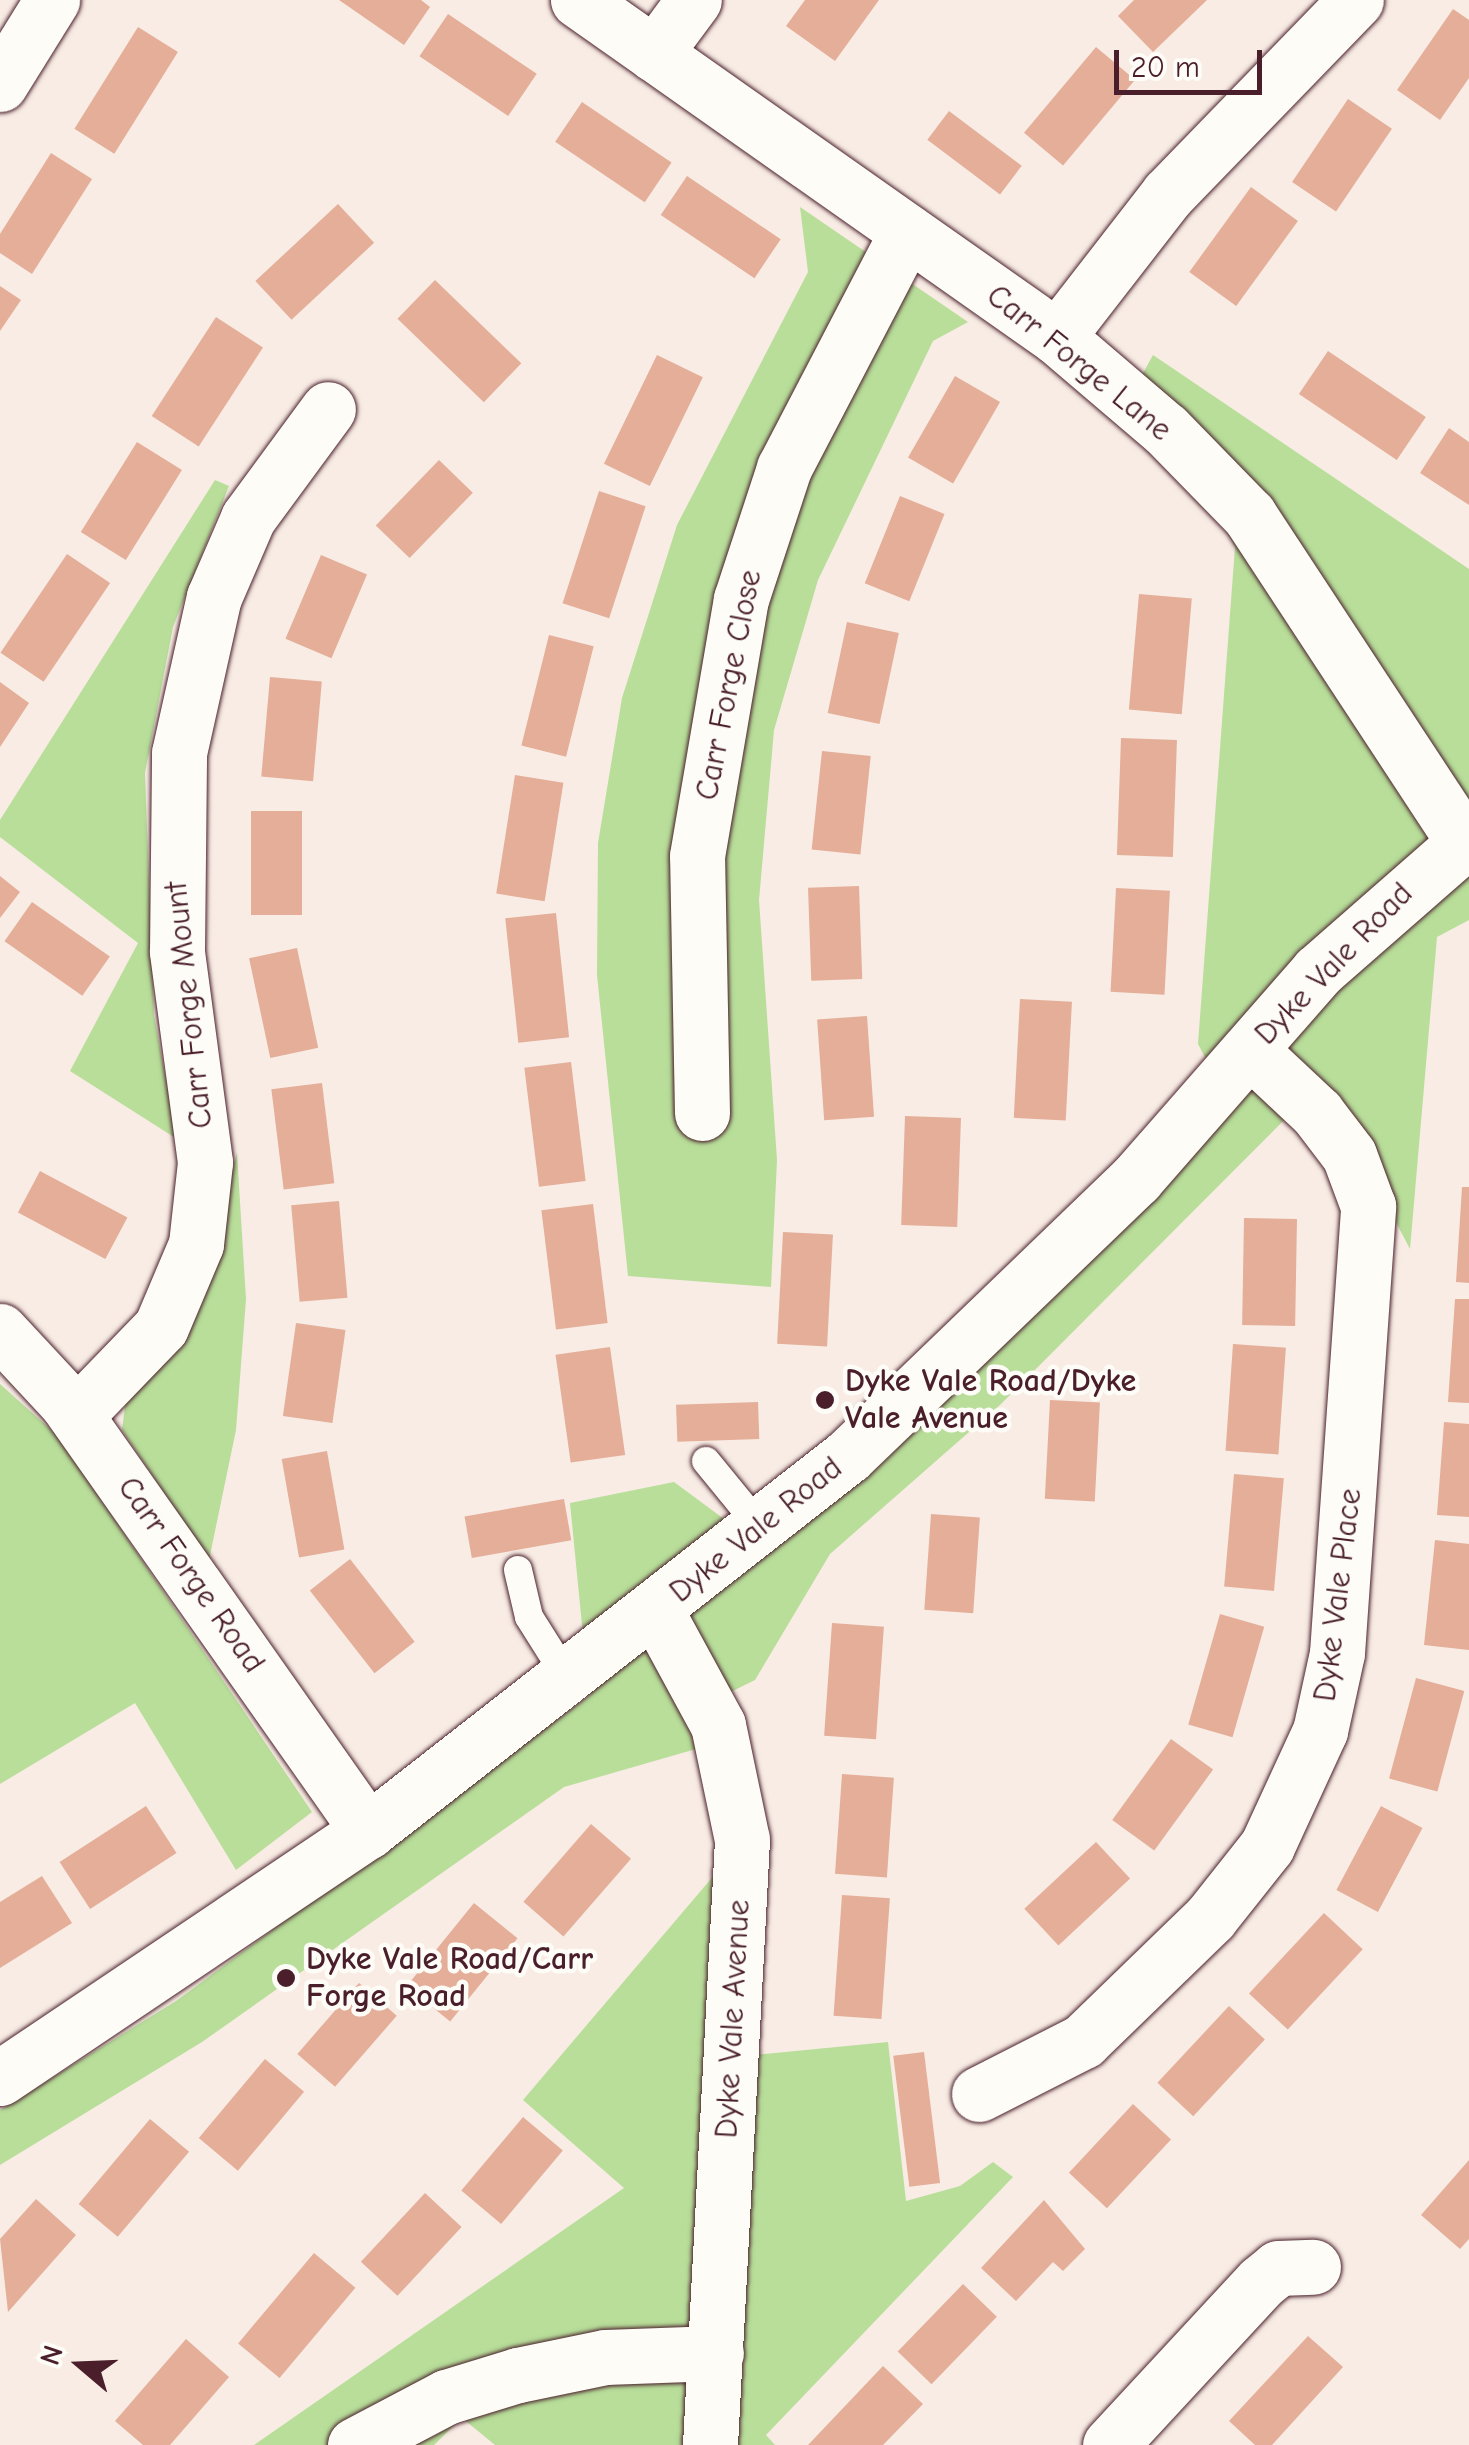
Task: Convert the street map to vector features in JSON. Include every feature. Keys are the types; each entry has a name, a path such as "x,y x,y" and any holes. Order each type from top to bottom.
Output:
{"street":[{"path":"0,84 52,0"},
{"name":"Carr Forge Lane","path":"578,0 1057,337 1249,515 1466,840"},
{"path":"654,54 694,0"},
{"path":"1057,337 1168,194 1356,0"},
{"name":"Carr Forge Close","path":"702,1112 697,856 740,599 784,468 906,232"},
{"name":"Carr Forge Mount","path":"76,1416 153,1338 196,1244 206,1162 177,951 179,752 199,647 241,534 286,457 328,409"},
{"name":"Dyke Vale Road","path":"0,2078 368,1831 760,1527 978,1336 1396,895 1466,840"},
{"name":"Dyke Vale Place","path":"980,2094 1083,2041 1210,1918 1267,1846 1320,1731 1337,1653 1368,1206 1349,1156 1318,1112 1250,1050"},
{"name":"Carr Forge Road","path":"0,1331 76,1416 368,1831"},
{"name":"Dyke Vale Avenue","path":"656,1611 713,1710 742,1840 710,2445"},
{"path":"1110,2445 1261,2282 1278,2268 1313,2267"},
{"path":"355,2445 446,2396 518,2375 604,2357 716,2353"}],"lane":[{"path":"706,1460 760,1527"},
{"path":"518,1570 529,1617 568,1678"}],"green space":[{"path":"800,207 968,322 933,341 818,580 774,730 759,900 777,1160 771,1287 628,1276 597,975 598,843 622,698 677,525 808,272"},
{"path":"1153,355 1469,569 1469,920 1437,937 1410,1249 1322,1082 1001,1404 830,1554 755,1680 686,1714 696,1749 564,1787 202,2042 0,2165 0,2110 176,2001 589,1696 570,1503 674,1482 766,1550 1232,1109 1198,1044 1235,547 1142,375"},
{"path":"215,480 229,486 173,627 145,773 154,1015 177,1139 70,1071 138,943 0,837 0,820"},
{"path":"237,1153 246,1299 236,1430 209,1560 122,1430 126,1398 187,1330"},
{"path":"0,1384 58,1436 312,1812 236,1870 135,1703 0,1784"},
{"path":"716,1873 686,2445 495,2445 462,2418 434,2445 254,2445 624,2188 523,2100"},
{"path":"888,2042 906,2201 960,2186 993,2162 1013,2177 766,2435 775,2445 733,2445 754,2055"}],"building":[{"path":"339,0 421,0 430,7 404,45"},
{"path":"805,0 879,0 835,61 786,26"},
{"path":"1134,0 1207,0 1153,52 1118,16"},
{"path":"1453,9 1469,20 1469,78 1440,120 1397,90"},
{"path":"448,14 537,74 508,116 419,56"},
{"path":"138,27 178,52 114,154 74,129"},
{"path":"1096,47 1135,80 1063,166 1024,133"},
{"path":"1348,99 1392,129 1336,212 1292,182"},
{"path":"582,102 672,162 645,202 555,142"},
{"path":"949,111 1022,166 1000,195 927,140"},
{"path":"51,153 92,179 32,274 0,253 0,234"},
{"path":"687,176 781,239 754,278 661,215"},
{"path":"1251,187 1298,221 1236,306 1189,272"},
{"path":"338,204 374,243 292,320 255,281"},
{"path":"435,280 521,363 484,402 397,319"},
{"path":"0,286 21,300 0,331"},
{"path":"216,317 263,347 199,446 152,416"},
{"path":"1328,351 1426,417 1397,460 1299,394"},
{"path":"657,355 703,377 650,486 604,464"},
{"path":"955,376 1000,402 953,483 908,457"},
{"path":"1449,428 1469,442 1469,505 1420,473"},
{"path":"137,442 182,470 126,560 81,532"},
{"path":"439,460 473,493 410,558 376,525"},
{"path":"599,491 646,506 609,618 563,603"},
{"path":"900,496 945,514 909,601 865,583"},
{"path":"67,554 110,583 44,682 0,653"},
{"path":"321,555 367,575 331,658 285,639"},
{"path":"1139,594 1192,599 1182,714 1129,710"},
{"path":"847,622 899,633 880,724 828,713"},
{"path":"549,635 594,646 566,757 521,746"},
{"path":"270,677 322,682 313,781 261,777"},
{"path":"0,682 29,703 0,747"},
{"path":"1121,738 1177,740 1173,857 1117,855"},
{"path":"822,751 871,756 860,855 812,849"},
{"path":"515,775 563,783 545,901 496,894"},
{"path":"251,811 302,811 302,915 251,915"},
{"path":"0,876 20,892 0,918"},
{"path":"859,886 862,979 811,981 808,888"},
{"path":"1116,888 1170,891 1164,995 1111,992"},
{"path":"32,902 110,956 82,996 4,941"},
{"path":"556,913 569,1037 518,1043 505,918"},
{"path":"297,948 318,1048 270,1058 249,958"},
{"path":"1020,999 1072,1002 1066,1121 1014,1118"},
{"path":"867,1016 874,1117 824,1120 817,1019"},
{"path":"571,1062 586,1181 539,1187 524,1068"},
{"path":"322,1083 334,1183 284,1189 271,1089"},
{"path":"905,1116 961,1118 957,1227 901,1225"},
{"path":"40,1171 127,1217 105,1259 18,1212"},
{"path":"1462,1187 1469,1187 1469,1283 1456,1282"},
{"path":"339,1201 347,1298 300,1302 291,1205"},
{"path":"593,1204 608,1323 556,1329 541,1210"},
{"path":"1244,1218 1297,1219 1295,1326 1242,1325"},
{"path":"783,1232 833,1235 827,1346 777,1344"},
{"path":"1455,1299 1469,1299 1469,1403 1448,1402"},
{"path":"296,1323 346,1330 332,1423 283,1416"},
{"path":"1233,1344 1286,1348 1278,1454 1226,1451"},
{"path":"610,1347 625,1455 571,1463 556,1355"},
{"path":"1050,1400 1100,1403 1095,1501 1045,1499"},
{"path":"758,1402 759,1439 677,1442 676,1405"},
{"path":"1444,1422 1469,1424 1469,1517 1437,1515"},
{"path":"327,1451 344,1549 299,1557 282,1459"},
{"path":"1234,1474 1284,1478 1274,1591 1224,1587"},
{"path":"564,1499 571,1540 472,1558 465,1517"},
{"path":"931,1514 980,1517 973,1613 924,1610"},
{"path":"1435,1540 1469,1544 1469,1650 1424,1645"},
{"path":"350,1559 415,1642 374,1673 310,1590"},
{"path":"1220,1614 1264,1627 1233,1737 1188,1725"},
{"path":"832,1623 884,1627 876,1739 824,1736"},
{"path":"1416,1678 1464,1691 1437,1791 1389,1778"},
{"path":"1171,1739 1213,1770 1154,1850 1112,1820"},
{"path":"842,1774 894,1778 887,1877 835,1874"},
{"path":"146,1806 176,1853 90,1909 60,1862"},
{"path":"1381,1806 1422,1828 1378,1912 1336,1890"},
{"path":"591,1824 631,1859 563,1937 523,1902"},
{"path":"1096,1842 1130,1879 1058,1945 1024,1909"},
{"path":"42,1876 72,1923 0,1968 0,1902"},
{"path":"842,1895 890,1898 881,2019 834,2016"},
{"path":"474,1903 518,1938 450,2021 407,1986"},
{"path":"1324,1913 1363,1949 1288,2030 1249,1993"},
{"path":"359,1983 397,2016 335,2087 297,2054"},
{"path":"1229,2006 1265,2039 1193,2116 1157,2083"},
{"path":"924,2052 940,2183 909,2187 893,2056"},
{"path":"265,2059 304,2092 238,2171 199,2138"},
{"path":"1133,2104 1171,2139 1107,2208 1069,2173"},
{"path":"523,2117 563,2150 501,2224 461,2191"},
{"path":"150,2119 189,2152 118,2237 79,2204"},
{"path":"1469,2160 1469,2239 1460,2249 1421,2215"},
{"path":"425,2193 462,2227 397,2296 361,2262"},
{"path":"36,2199 76,2235 8,2312 0,2239"},
{"path":"1044,2200 1085,2249 1063,2271 1053,2262 1016,2301 981,2268"},
{"path":"314,2253 355,2288 280,2378 238,2343"},
{"path":"963,2284 997,2317 932,2384 898,2352"},
{"path":"1308,2336 1343,2367 1272,2445 1255,2445 1229,2421"},
{"path":"186,2339 229,2377 170,2445 143,2445 115,2421"},
{"path":"883,2366 923,2404 883,2445 808,2445"}],"place":[{"name":"Dyke Vale Road/Dyke Vale Avenue","path":"825,1400"},
{"name":"Dyke Vale Road/Carr Forge Road","path":"286,1978"}]}
